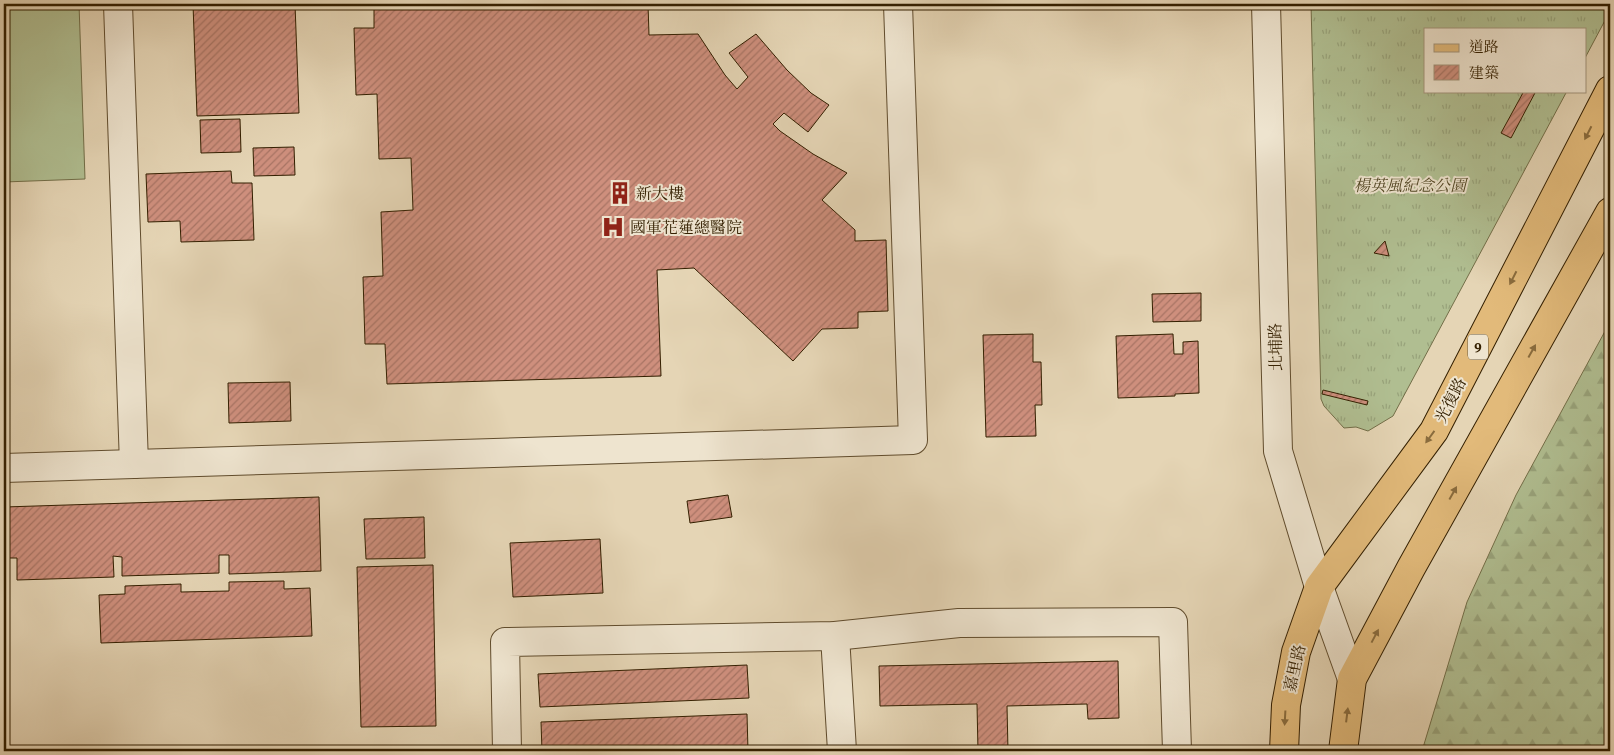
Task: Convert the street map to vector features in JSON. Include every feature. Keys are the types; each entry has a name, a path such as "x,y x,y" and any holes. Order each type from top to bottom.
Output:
{"main road":[{"name":"光復路","path":"1319,587 1434,431 1610,90"},
{"path":"1343,751 1352,679 1416,559 1610,212"},
{"name":"嘉里路","path":"1284,751 1286,704 1296,652 1319,587"}],"street":[{"path":"118,4 134,464"},
{"path":"4,468 913,440 898,4"},
{"name":"北埔路","path":"1266,4 1278,451 1319,587 1352,679"},
{"path":"507,751 505,642 835,636 959,624 1173,622 1177,751"},
{"path":"835,636 842,751"}],"green space":[{"path":"4,4 79,4 85,179 4,182"},
{"name":"楊英風紀念公園","path":"1311,4 1610,4 1610,11 1586,56 1586,28 1424,28 1424,92 1566,92 1393,416 1368,431 1356,427 1344,428 1324,406 1321,399"},
{"path":"1610,322 1610,751 1422,751 1467,602 1516,495"}],"building":[{"path":"193,4 295,4 299,113 197,116"},
{"name":"新大樓","path":"374,4 648,4 649,35 698,34 725,75 737,89 748,77 729,53 756,34 787,70 811,93 829,105 808,132 784,113 773,124 813,154 847,173 822,200 855,230 855,241 886,240 888,311 858,312 858,328 822,329 793,361 694,268 657,270 661,376 387,384 385,344 365,344 363,277 383,276 381,212 413,210 411,158 379,159 377,94 356,95 354,28 374,28"},
{"path":"1523,92 1535,92 1511,138 1501,133"},
{"path":"240,119 241,152 201,153 200,120"},
{"path":"294,147 295,175 254,176 253,148"},
{"path":"231,171 232,183 252,183 254,240 181,242 180,221 148,222 146,174"},
{"path":"1385,241 1389,256 1374,253"},
{"path":"1201,293 1201,321 1153,322 1152,294"},
{"path":"1033,334 1033,362 1041,362 1042,405 1035,405 1036,436 986,437 983,335"},
{"path":"1173,334 1174,354 1183,354 1183,342 1198,341 1199,393 1175,394 1175,396 1118,398 1116,336"},
{"path":"290,382 291,421 229,423 228,383"},
{"path":"1323,390 1368,401 1367,405 1322,394"},
{"path":"728,495 732,517 690,523 687,501"},
{"path":"319,497 321,571 229,574 229,555 219,555 219,573 122,576 122,557 113,556 114,577 17,580 17,558 5,558 6,580 4,580 4,507"},
{"path":"424,517 425,558 366,559 364,519"},
{"path":"600,539 603,593 513,597 510,543"},
{"path":"433,565 436,726 361,727 357,567"},
{"path":"284,581 284,589 310,588 312,636 101,643 99,595 125,594 125,586 181,584 181,592 229,591 229,582"},
{"path":"1118,661 1119,718 1088,719 1087,704 1007,706 1008,751 978,751 977,704 880,706 879,666"},
{"path":"747,665 749,698 540,707 538,674"},
{"path":"747,714 748,751 542,751 541,722"}],"place":[{"name":"新大樓","path":"620,193"},
{"name":"國軍花蓮總醫院","path":"613,227"}]}
